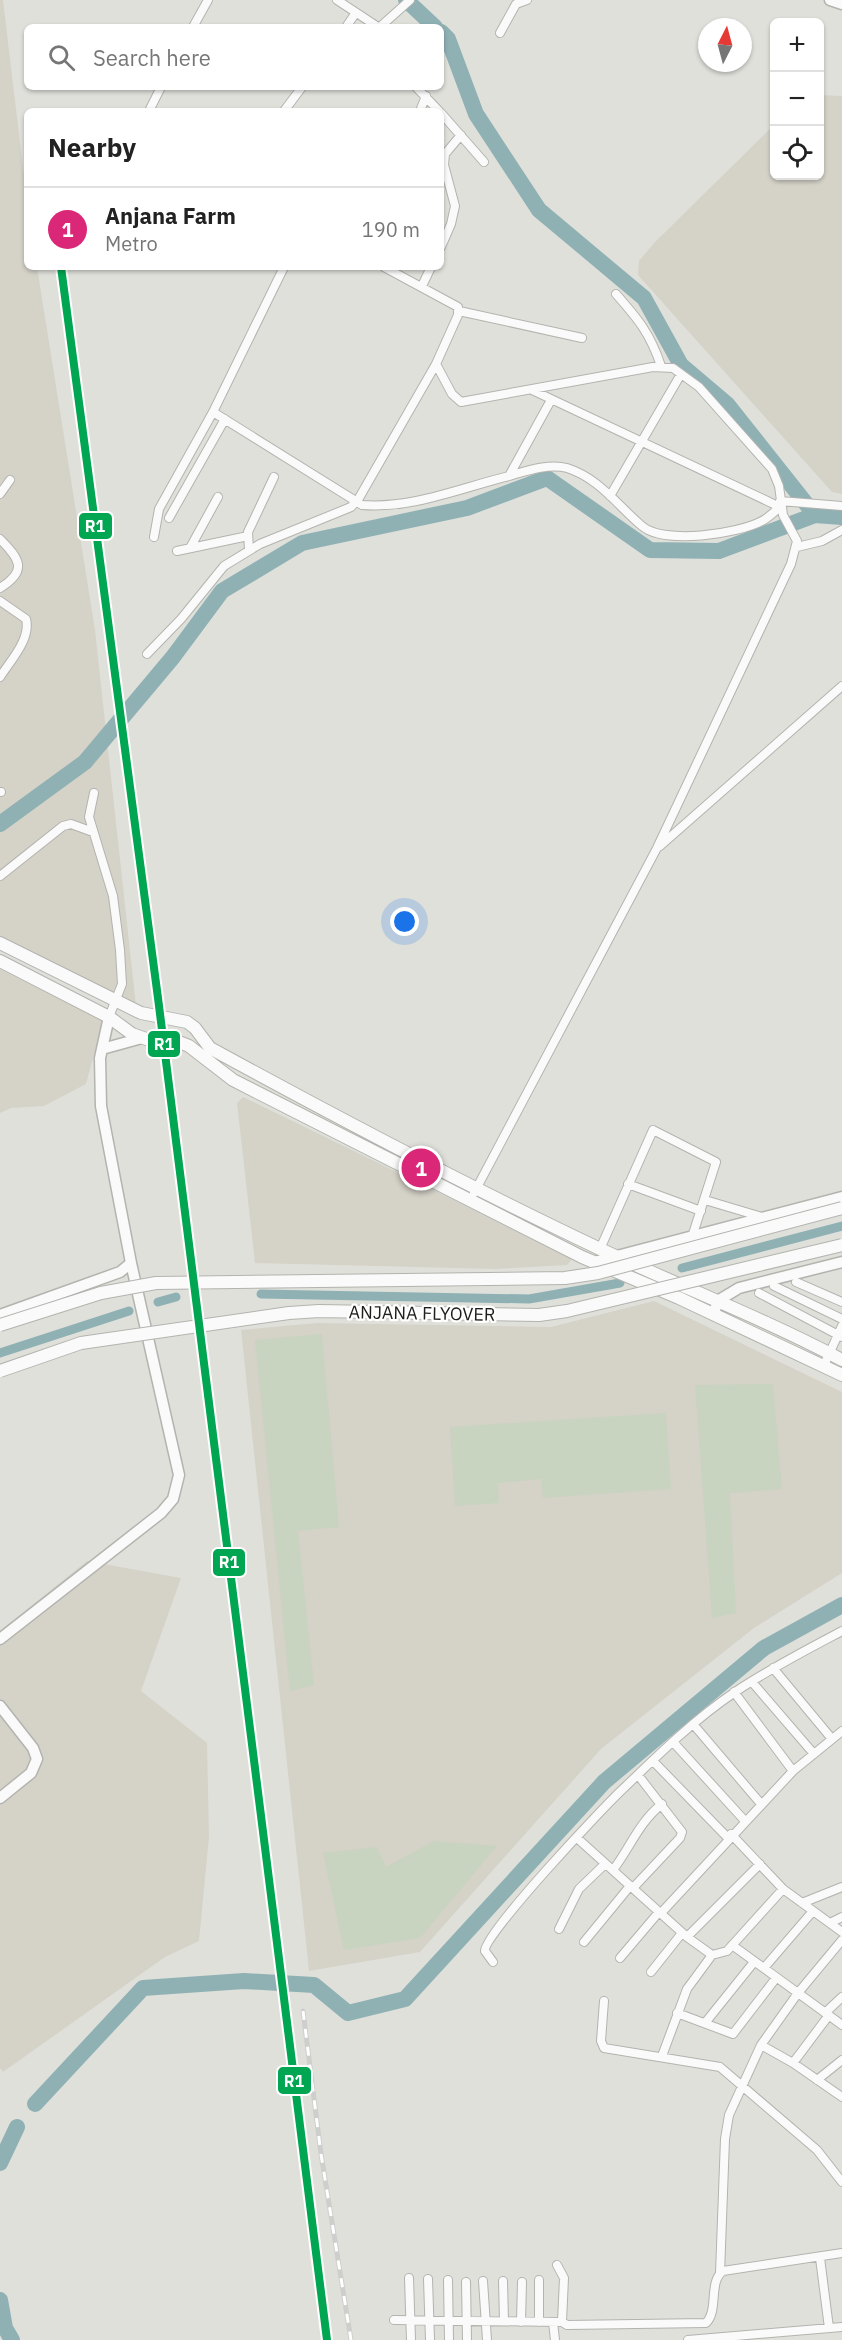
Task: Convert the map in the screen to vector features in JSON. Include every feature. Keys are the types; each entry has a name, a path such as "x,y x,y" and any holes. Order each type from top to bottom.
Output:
{"main road":[{"path":"0,943 116,1001 152,1016 187,1022 195,1028 210,1048 600,1249 719,1299 826,1359 842,1375"},
{"path":"0,961 109,1017 142,1038 179,1042 189,1046 233,1080 469,1201 594,1262 713,1314 826,1359 842,1360"},
{"name":"ANJANA FLYOVER","path":"0,1325 102,1293 156,1283 565,1278 598,1273 842,1208"},
{"name":"ANJANA FLYOVER","path":"0,1371 91,1342 289,1313 319,1311 539,1315 567,1311 842,1245"}],"street":[{"path":"195,24 208,0"},
{"path":"337,0 373,24"},
{"path":"383,24 410,0"},
{"path":"500,33 516,4 527,0"},
{"path":"830,0 842,4"},
{"path":"347,24 355,14"},
{"path":"150,108 159,90"},
{"path":"286,108 300,90"},
{"path":"419,90 436,108"},
{"path":"421,108 426,96"},
{"path":"444,116 484,162"},
{"path":"444,241 452,224 455,206 444,165 445,154 461,135"},
{"path":"154,537 159,509 213,412 283,270"},
{"path":"390,270 455,303 459,311"},
{"path":"422,286 430,270"},
{"path":"616,294 642,322 652,339 661,366"},
{"path":"459,311 582,338"},
{"path":"147,654 181,619 224,566 249,550 339,513 355,502 436,363 459,311"},
{"path":"436,363 452,394 461,402 661,366 673,368 699,387 720,408 772,469 779,486 781,506 797,544 657,848 469,1201"},
{"path":"610,496 681,374"},
{"path":"532,390 781,506 839,505"},
{"path":"509,476 551,400"},
{"path":"213,412 355,502 385,507 423,500 536,468 566,468 594,482 644,529 674,536 737,530 762,521 781,506"},
{"path":"170,518 225,419"},
{"path":"249,550 248,536 274,477"},
{"path":"0,494 10,480"},
{"path":"190,548 218,496"},
{"path":"797,544 822,541 842,530"},
{"path":"177,551 248,536"},
{"path":"0,539 13,552 19,568 16,577 0,588"},
{"path":"0,601 26,619 28,626 25,637 0,677"},
{"path":"657,848 842,686"},
{"path":"0,1639 161,1514 173,1499 178,1488 178,1467 150,1356 101,1106 102,1049 109,1017 122,984 120,950 112,896 89,817 94,793"},
{"path":"0,876 63,826 71,824 93,832"},
{"path":"102,1049 142,1038"},
{"path":"600,1249 651,1133 657,1130 716,1162 693,1237"},
{"path":"628,1184 701,1211"},
{"path":"594,1262 842,1197"},
{"path":"705,1200 764,1218"},
{"path":"713,1314 719,1299 739,1288 842,1262"},
{"path":"0,1315 120,1272 131,1263"},
{"path":"796,1282 842,1302"},
{"path":"774,1286 842,1319"},
{"path":"759,1293 841,1332 826,1359"},
{"path":"493,1962 484,1951 487,1941 577,1838 638,1774 693,1724 734,1692 842,1631"},
{"path":"773,1668 832,1739"},
{"path":"752,1682 814,1754"},
{"path":"734,1692 793,1771"},
{"path":"0,1706 33,1748 37,1759 31,1773 0,1798"},
{"path":"693,1724 761,1804"},
{"path":"620,1958 730,1836 793,1771 842,1731"},
{"path":"674,1742 745,1821"},
{"path":"653,1761 783,1889 842,1932"},
{"path":"584,1942 631,1887 682,1835 681,1828 638,1774"},
{"path":"559,1929 579,1889 626,1852 644,1820 662,1804"},
{"path":"577,1838 684,1935 711,1955 723,1954 783,1889"},
{"path":"651,1972 684,1935 760,1864"},
{"path":"802,1903 842,1887"},
{"path":"764,1968 813,1911"},
{"path":"830,1923 842,1917"},
{"path":"394,2320 558,2322 567,2325 709,2321 720,2273 725,2139 729,2115 761,2045 798,1993 842,1940"},
{"path":"732,1945 842,2025"},
{"path":"662,2056 690,1983 711,1955"},
{"path":"705,2024 754,1962"},
{"path":"678,2013 728,2034 735,2032 776,1978"},
{"path":"793,2062 842,1997"},
{"path":"604,2001 602,2041 604,2048 720,2067 817,2150 842,2182"},
{"path":"761,2045 793,2062 842,2097"},
{"path":"817,2080 842,2060"},
{"path":"720,2273 726,2270 842,2253"},
{"path":"820,2258 829,2328"},
{"path":"555,2340 564,2278 557,2265"},
{"path":"409,2278 411,2340"},
{"path":"428,2278 429,2340"},
{"path":"448,2280 449,2340"},
{"path":"539,2280 539,2322"},
{"path":"483,2281 486,2340"},
{"path":"503,2281 504,2322"},
{"path":"466,2282 467,2340"},
{"path":"521,2322 522,2282"},
{"path":"682,2323 686,2340 842,2327"}],"shaded area":[{"path":"0,0 3,0 24,176 24,270 37,270 95,630 136,1006 0,938"},
{"path":"824,95 842,96 842,494 832,492 638,275 639,261 654,243 770,129 770,180 824,180"},
{"path":"0,969 103,1021 86,1084 44,1106 11,1108 0,1113"},
{"path":"243,1097 573,1258 567,1265 495,1269 255,1263 237,1103"},
{"path":"654,1301 842,1392 842,1573 754,1628 601,1749 420,1952 309,1971 241,1330 317,1323 551,1327"},
{"path":"87,1561 181,1578 141,1691 207,1743 209,1837 199,1941 165,1957 3,2072 0,2068 0,1631"}],"green space":[{"path":"322,1334 339,1527 298,1531 314,1685 290,1691 255,1340"},
{"path":"773,1384 782,1489 730,1493 736,1613 712,1618 695,1385"},
{"path":"666,1413 671,1489 543,1498 541,1479 498,1483 499,1503 455,1506 450,1427"},
{"path":"434,1841 497,1846 420,1938 344,1950 323,1853 377,1847 386,1867"}],"waterway":[{"path":"406,0 432,24"},
{"path":"444,35 448,39 476,114 539,210 644,298 681,365 727,404 815,515"},
{"path":"0,824 85,762 173,657 222,591 302,543 467,508 547,478 650,550 719,551 815,515 842,517"},
{"path":"682,1268 842,1226"},
{"path":"261,1294 529,1299 620,1283"},
{"path":"158,1302 176,1297"},
{"path":"0,1353 129,1311"},
{"path":"35,2104 143,1988 244,1981 314,1985 348,2013 405,1999 604,1782 764,1648 842,1605"},
{"path":"0,2163 17,2127"},
{"path":"0,2300 5,2328 12,2340"}],"railway":[{"path":"73,365 87,464"},
{"path":"303,2011 321,2154 351,2340"}],"transit line":[{"name":"R1","path":"61,270 158,998 327,2340"}],"place":[{"name":"Anjana Farm","path":"421,1168"}]}
